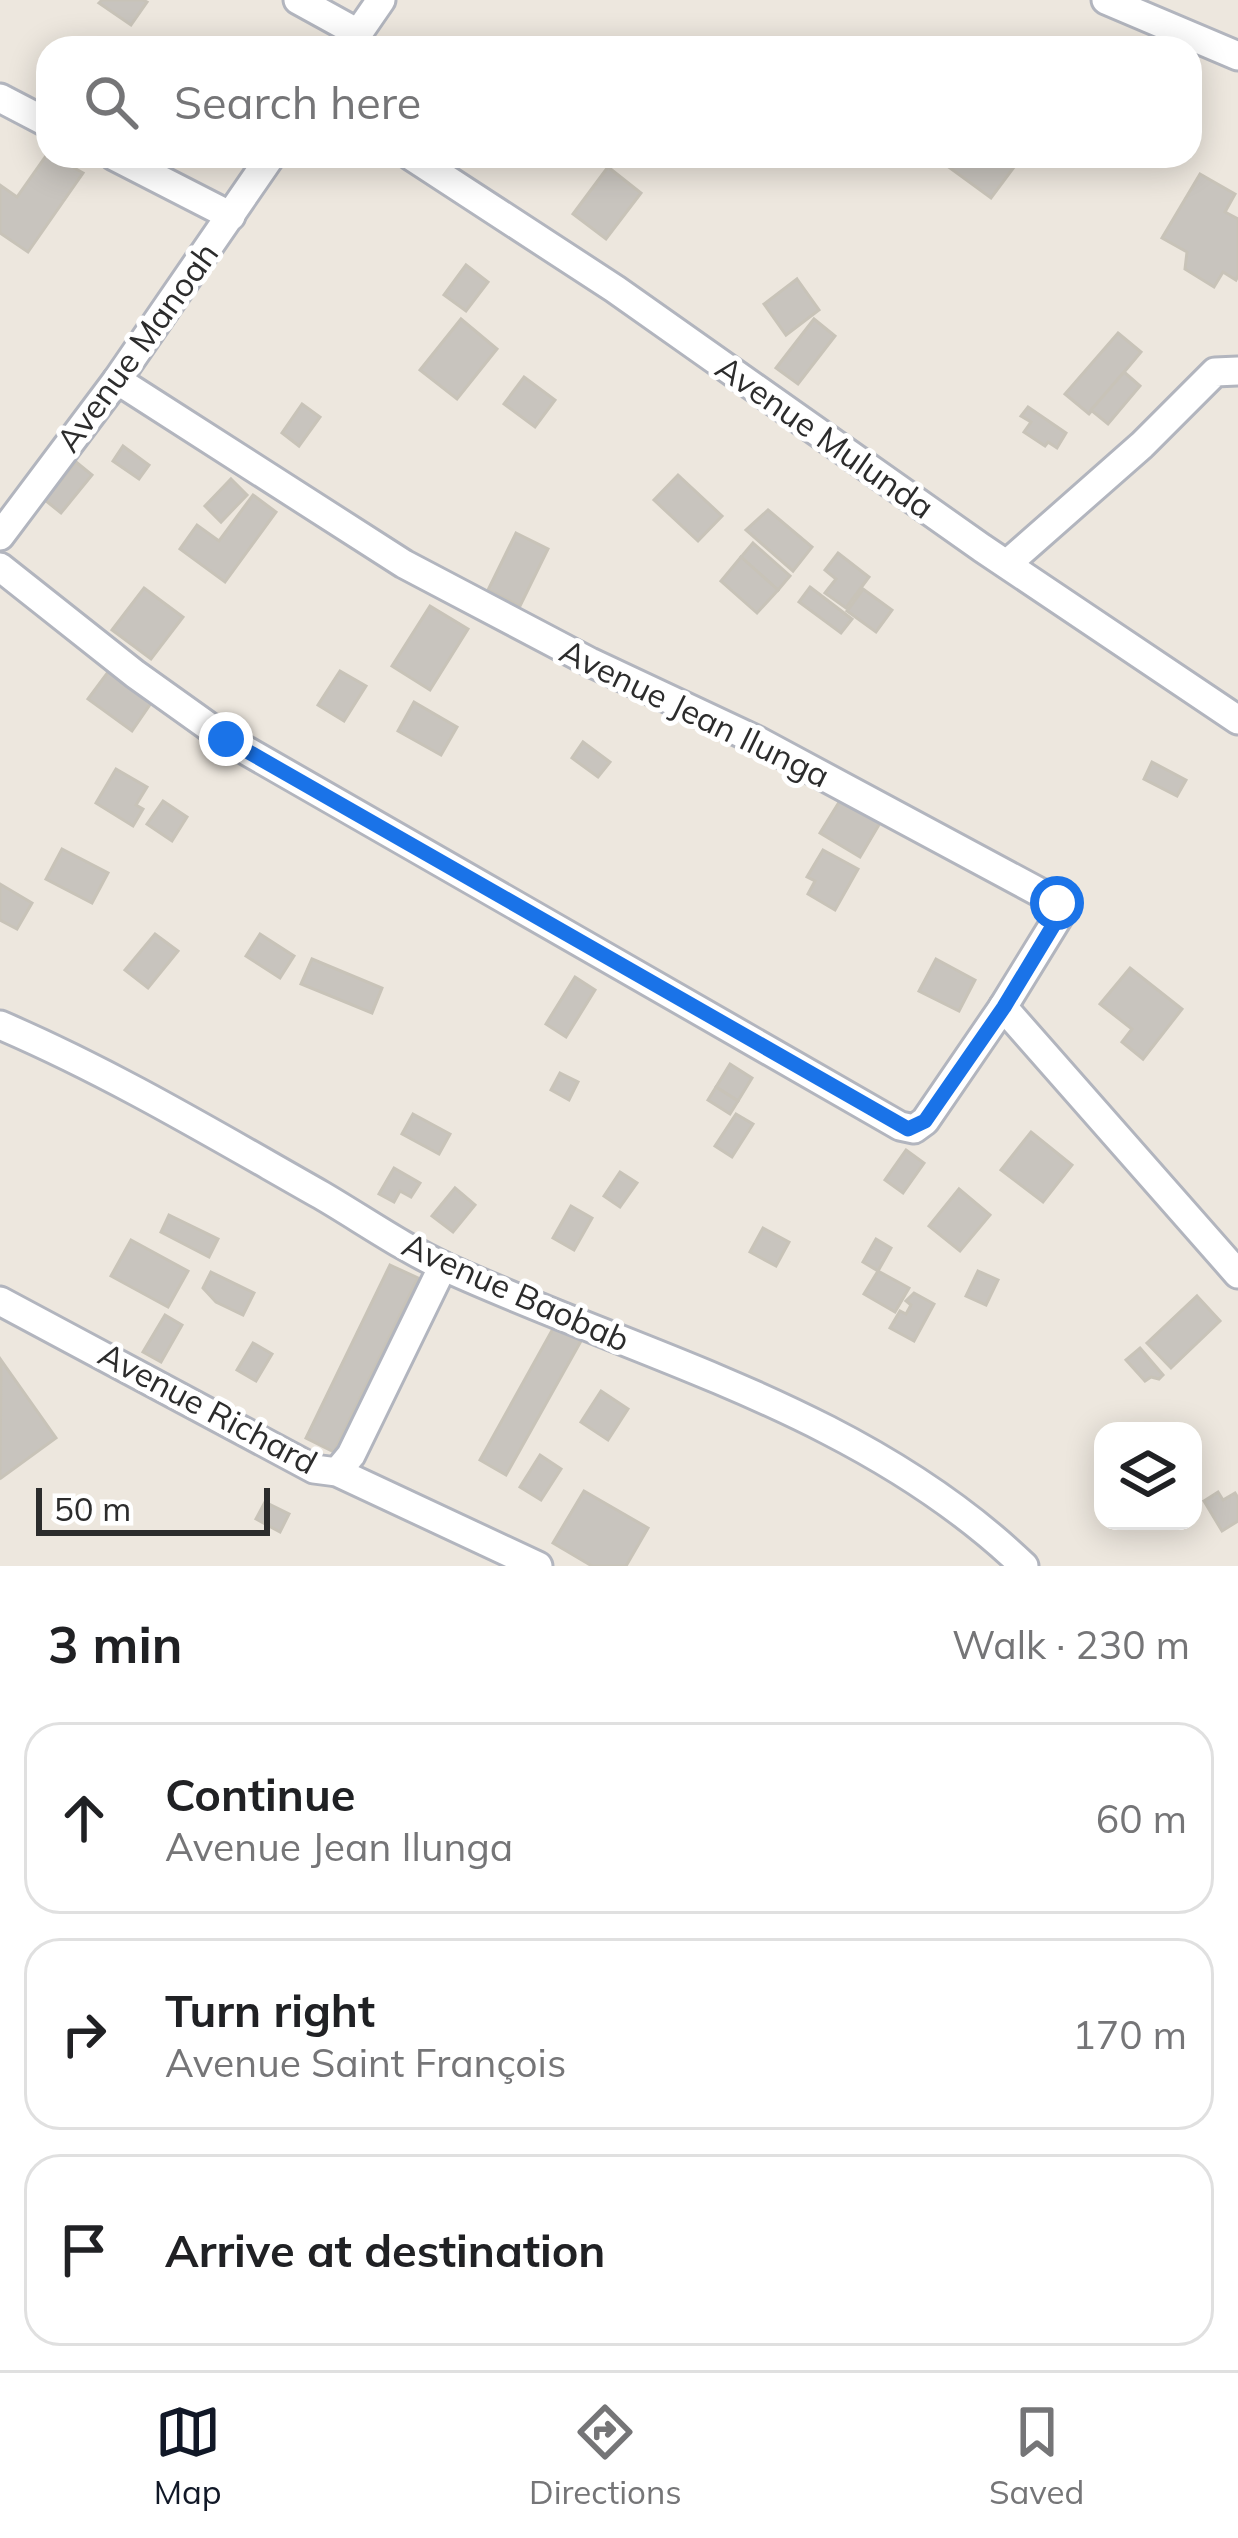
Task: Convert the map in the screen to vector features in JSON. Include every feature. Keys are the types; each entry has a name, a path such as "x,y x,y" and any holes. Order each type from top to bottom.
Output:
{"street":[{"path":"298,0 345,36"},
{"path":"356,36 382,0"},
{"path":"1106,0 1191,36"},
{"path":"1202,41 1238,56"},
{"path":"0,98 36,117"},
{"path":"138,168 231,215"},
{"name":"Avenue Manoah","path":"4,524 117,380 264,168"},
{"name":"Avenue Mulunda","path":"429,168 615,289 1238,720"},
{"path":"1007,564 1142,445 1215,372 1238,371"},
{"name":"Avenue Jean Ilunga","path":"0,567 226,739 900,1126 914,1129 925,1121 1004,1007 1059,916 1052,899 758,741 590,662 404,565 117,380"},
{"path":"1004,1007 1238,1274"},
{"name":"Avenue Baobab","path":"0,1025 70,1054 159,1100 443,1266 847,1436 925,1483 1024,1566"},
{"name":"Avenue Richard","path":"0,1301 314,1469 337,1472 351,1456 443,1266"},
{"path":"337,1472 538,1566"}],"building":[{"path":"147,2 131,25 99,3"},
{"path":"37,168 74,168 83,173 28,252 0,233 0,185 17,197"},
{"path":"607,168 641,193 606,239 573,214"},
{"path":"950,168 1013,168 991,198"},
{"path":"1200,174 1235,194 1225,212 1238,219 1238,276 1236,280 1223,272 1214,287 1185,269 1187,252 1162,238"},
{"path":"466,265 488,282 466,311 444,295"},
{"path":"797,279 819,310 786,335 764,304"},
{"path":"461,319 497,349 457,399 420,370"},
{"path":"814,319 835,336 798,384 776,368"},
{"path":"1118,333 1141,352 1089,414 1065,394"},
{"path":"1124,372 1140,386 1108,424 1091,410"},
{"path":"524,377 555,400 535,427 504,404"},
{"path":"302,404 320,417 299,446 282,433"},
{"path":"1028,407 1066,433 1057,448 1024,432 1031,422 1021,416"},
{"path":"123,446 149,465 139,479 113,461"},
{"path":"76,462 92,475 61,513 45,500"},
{"path":"678,475 722,516 698,541 654,500"},
{"path":"231,479 247,495 221,522 205,506"},
{"path":"253,495 276,512 225,582 180,549 197,525 219,541"},
{"path":"768,510 812,547 793,571 746,530"},
{"path":"516,533 548,549 520,606 488,590"},
{"path":"753,543 790,576 778,590 741,557"},
{"path":"838,553 869,577 846,608 825,593 836,579 825,570"},
{"path":"741,557 778,590 757,613 721,581"},
{"path":"810,587 852,619 841,633 799,602"},
{"path":"144,588 183,617 151,659 112,630"},
{"path":"863,589 892,610 876,632 847,611"},
{"path":"430,606 468,629 430,690 392,666"},
{"path":"340,671 366,686 344,721 318,705"},
{"path":"108,672 151,703 132,731 88,699"},
{"path":"414,702 457,727 441,755 398,731"},
{"path":"583,742 610,762 598,777 572,758"},
{"path":"1152,762 1186,780 1177,796 1144,779"},
{"path":"116,769 147,787 136,805 143,809 133,826 96,803"},
{"path":"841,799 880,823 860,857 820,833"},
{"path":"163,801 187,817 172,841 147,824"},
{"path":"62,849 108,873 92,903 46,879"},
{"path":"823,850 858,869 835,910 808,894 815,881 807,877"},
{"path":"0,884 32,903 17,929 0,920"},
{"path":"155,934 178,951 148,988 125,970"},
{"path":"260,934 294,956 280,978 246,956"},
{"path":"312,959 382,988 372,1013 301,984"},
{"path":"936,959 975,980 959,1011 919,991"},
{"path":"1130,968 1182,1009 1143,1059 1122,1042 1132,1029 1100,1004"},
{"path":"575,977 595,990 566,1037 546,1024"},
{"path":"730,1064 752,1078 738,1101 716,1087"},
{"path":"560,1073 578,1082 569,1100 551,1090"},
{"path":"716,1087 738,1101 730,1114 708,1100"},
{"path":"413,1114 450,1134 439,1154 402,1134"},
{"path":"736,1114 753,1124 732,1157 715,1146"},
{"path":"1031,1132 1072,1165 1043,1202 1001,1170"},
{"path":"906,1150 924,1163 903,1193 885,1180"},
{"path":"394,1168 420,1183 411,1197 400,1191 394,1202 379,1194"},
{"path":"620,1172 637,1183 620,1207 604,1196"},
{"path":"455,1188 475,1205 453,1232 432,1216"},
{"path":"959,1189 990,1215 960,1251 929,1226"},
{"path":"571,1206 592,1218 574,1250 553,1238"},
{"path":"169,1215 218,1239 209,1257 161,1232"},
{"path":"763,1228 789,1242 776,1266 750,1252"},
{"path":"876,1239 891,1248 878,1271 863,1262"},
{"path":"131,1240 188,1271 168,1307 111,1276"},
{"path":"390,1265 418,1278 334,1452 306,1438"},
{"path":"878,1271 909,1288 895,1312 864,1294"},
{"path":"978,1271 998,1280 986,1305 966,1296"},
{"path":"211,1272 254,1293 243,1315 216,1302 203,1288"},
{"path":"914,1293 934,1304 914,1341 890,1328 900,1311 906,1314 911,1305 906,1301"},
{"path":"1197,1296 1220,1321 1171,1368 1147,1343"},
{"path":"165,1315 182,1325 161,1362 143,1352"},
{"path":"555,1325 581,1341 506,1475 480,1460"},
{"path":"253,1343 272,1354 256,1381 237,1370"},
{"path":"1140,1348 1163,1375 1159,1379 1145,1381 1126,1360"},
{"path":"1,1360 56,1438 1,1478 0,1476"},
{"path":"601,1391 628,1409 608,1440 581,1422"},
{"path":"540,1455 561,1469 541,1500 520,1487"},
{"path":"584,1491 648,1528 626,1566 592,1566 553,1543"},
{"path":"1218,1492 1223,1500 1235,1493 1238,1498 1238,1521 1222,1531 1204,1501"},
{"path":"265,1502 289,1514 280,1532 256,1519"}],"route":[{"path":"226,739 908,1129 925,1121 1004,1007 1059,916 1057,903"}]}
